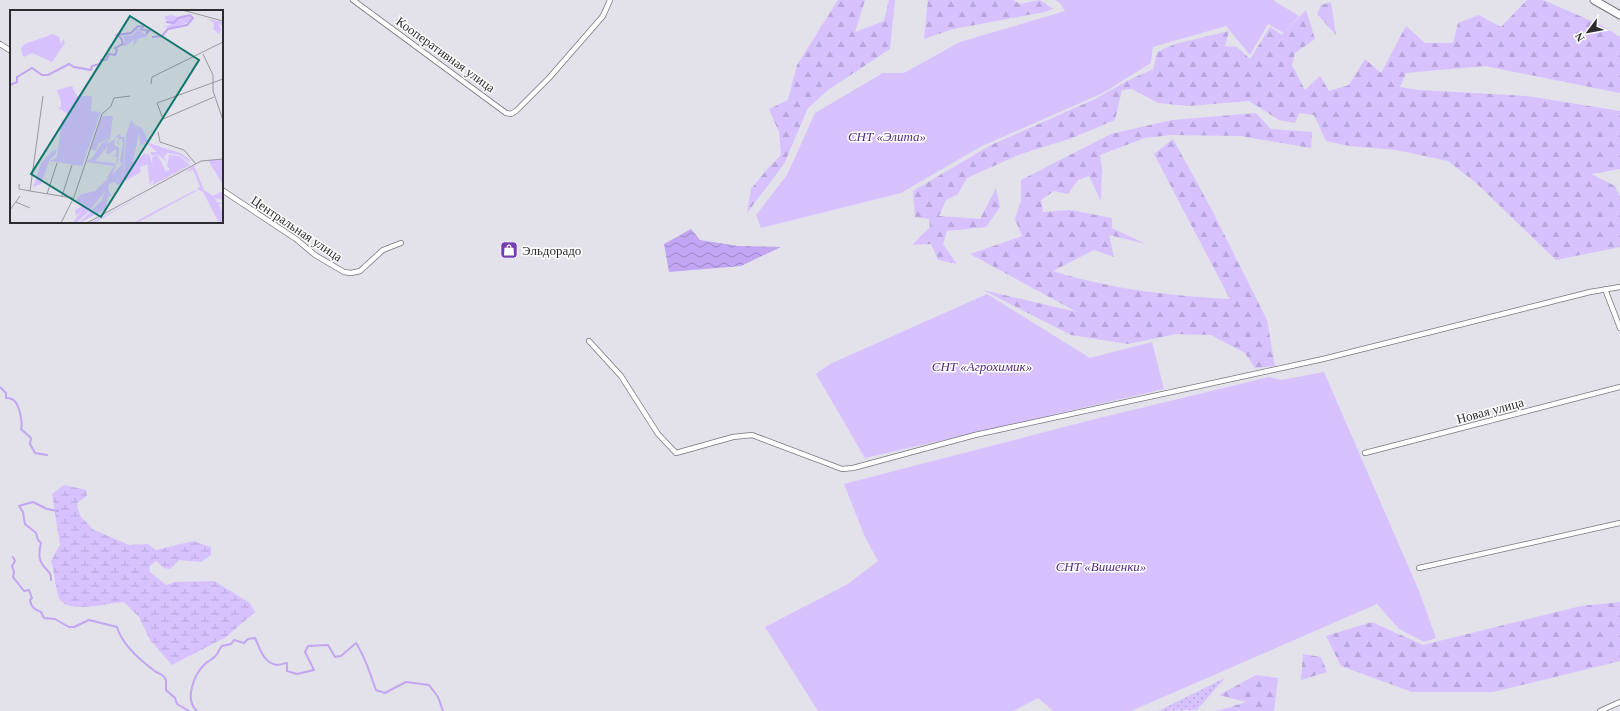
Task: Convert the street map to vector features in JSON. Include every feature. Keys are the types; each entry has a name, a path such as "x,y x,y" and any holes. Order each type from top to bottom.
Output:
{"main road":[{"path":"1594,0 1620,15"}],"street":[{"name":"Кооперативная улица","path":"352,0 506,113 511,114 550,78 604,16 610,0"},
{"path":"0,44 10,51"},
{"name":"Центральная улица","path":"223,191 344,272 351,274 360,271 382,250 401,243"},
{"path":"589,340 621,376 658,434 676,454 733,437 752,435 842,468 866,466 927,447 990,431 1323,359 1590,292 1620,287"},
{"path":"1605,289 1620,328"},
{"name":"Новая улица","path":"1365,453 1620,387"},
{"path":"1419,568 1620,523"},
{"path":"1600,711 1620,702"}],"green space":[{"path":"838,0 865,0 855,32 884,21 889,0 895,0 890,49 828,90 808,108 784,164 747,213 751,189 781,155 779,132 769,109 788,100 797,65"},
{"path":"928,0 1013,0 1020,4 1040,0 1053,9 1045,12 953,29 924,39"},
{"name":"СНТ «Элита»","path":"1055,0 1273,0 1299,16 1284,33 1268,24 1250,55 1226,26 1153,47 1151,63 1103,93 980,147 901,193 761,228 756,215 787,175 815,113 883,73 904,73 960,42 1065,11 1060,3"},
{"path":"1527,0 1543,0 1603,26 1620,37 1620,93 1485,66 1406,73 1400,87 1419,90 1527,96 1620,111 1620,169 1591,174 1615,186 1620,197 1620,247 1556,260 1475,182 1448,161 1396,150 1349,146 1326,141 1314,115 1299,113 1295,123 1279,120 1249,101 1189,106 1158,103 1132,89 1122,90 1115,120 1072,138 1021,154 967,178 958,194 946,200 939,216 980,219 996,188 1000,207 986,227 947,231 943,244 957,264 938,260 931,244 912,245 930,227 929,219 915,217 913,191 991,145 1095,99 1127,81 1153,69 1157,52 1175,44 1229,31 1225,46 1237,47 1250,59 1270,27 1282,35 1306,10 1315,39 1295,53 1292,65 1305,90 1320,76 1329,91 1349,85 1365,59 1381,73 1406,26 1425,43 1453,43 1458,23 1479,15 1501,27"},
{"path":"1331,2 1336,35 1317,14 1321,5"},
{"path":"1256,113 1271,129 1312,132 1311,148 1240,136 1171,135 1145,138 1100,155 1102,169 1101,201 1089,176 1078,180 1068,194 1054,191 1041,200 1043,212 1070,210 1112,218 1112,228 1146,244 1109,235 1114,257 1094,250 1053,271 1096,283 1141,291 1230,299 1154,154 1173,139 1212,210 1267,320 1275,366 1255,368 1245,353 1211,335 1177,334 1128,344 1071,335 983,290 1077,312 970,254 1022,236 1015,219 1021,201 1021,180 1111,134 1172,120"},
{"name":"СНТ «Агрохимик»","path":"987,294 1090,358 1152,342 1164,389 865,458 816,374 830,364"},
{"name":"СНТ «Вишенки»","path":"1324,372 1419,591 1436,638 1424,642 1399,629 1377,604 1131,711 1053,711 1038,698 1013,711 818,711 765,627 848,584 878,561 865,537 844,484 1091,420 1269,377 1281,380"},
{"path":"64,485 86,490 87,496 78,502 77,507 81,517 94,530 129,545 148,544 156,550 193,541 211,547 211,555 201,562 179,560 170,569 164,568 156,561 149,567 150,572 166,585 175,582 214,581 250,603 255,612 226,637 172,665 150,640 139,617 124,602 88,607 70,606 63,603 59,598 51,561 60,545 52,494"},
{"path":"1620,602 1620,661 1493,692 1412,692 1341,666 1326,636 1372,622 1423,645 1581,606"},
{"path":"1303,654 1321,657 1327,672 1301,680"},
{"path":"1256,675 1278,678 1274,711 1217,711 1246,702 1219,695"},
{"path":"1225,678 1197,710 1158,711"}],"water":[{"path":"691,229 700,240 738,246 781,247 741,266 669,272 664,244"}],"waterway":[{"path":"0,387 6,393 6,398 12,399 17,404 21,417 21,429 31,438 30,444 35,453 47,455"},
{"path":"51,580 51,575 41,563 39,552 41,543 38,540 36,533 25,524 23,512 19,506 33,502 47,509 58,511"},
{"path":"13,557 15,561 12,566 14,572 13,577 24,591 29,590 32,598 30,600 32,606 41,612 44,618 55,619 69,627 74,627 89,620 117,627 123,640 138,658 164,677 166,680 166,690 175,698 177,704 189,711"},
{"path":"197,711 193,706 191,694 194,680 201,668 216,655 222,646 231,644 234,640 244,643 248,639 255,638 268,661 277,665 287,663 287,671 297,674 314,670 305,652 308,646 328,645 335,657 341,656 356,643 365,660 376,690 385,693 406,682 429,685 438,697 443,711"}],"place":[{"name":"Эльдорадо","path":"509,250"}]}
